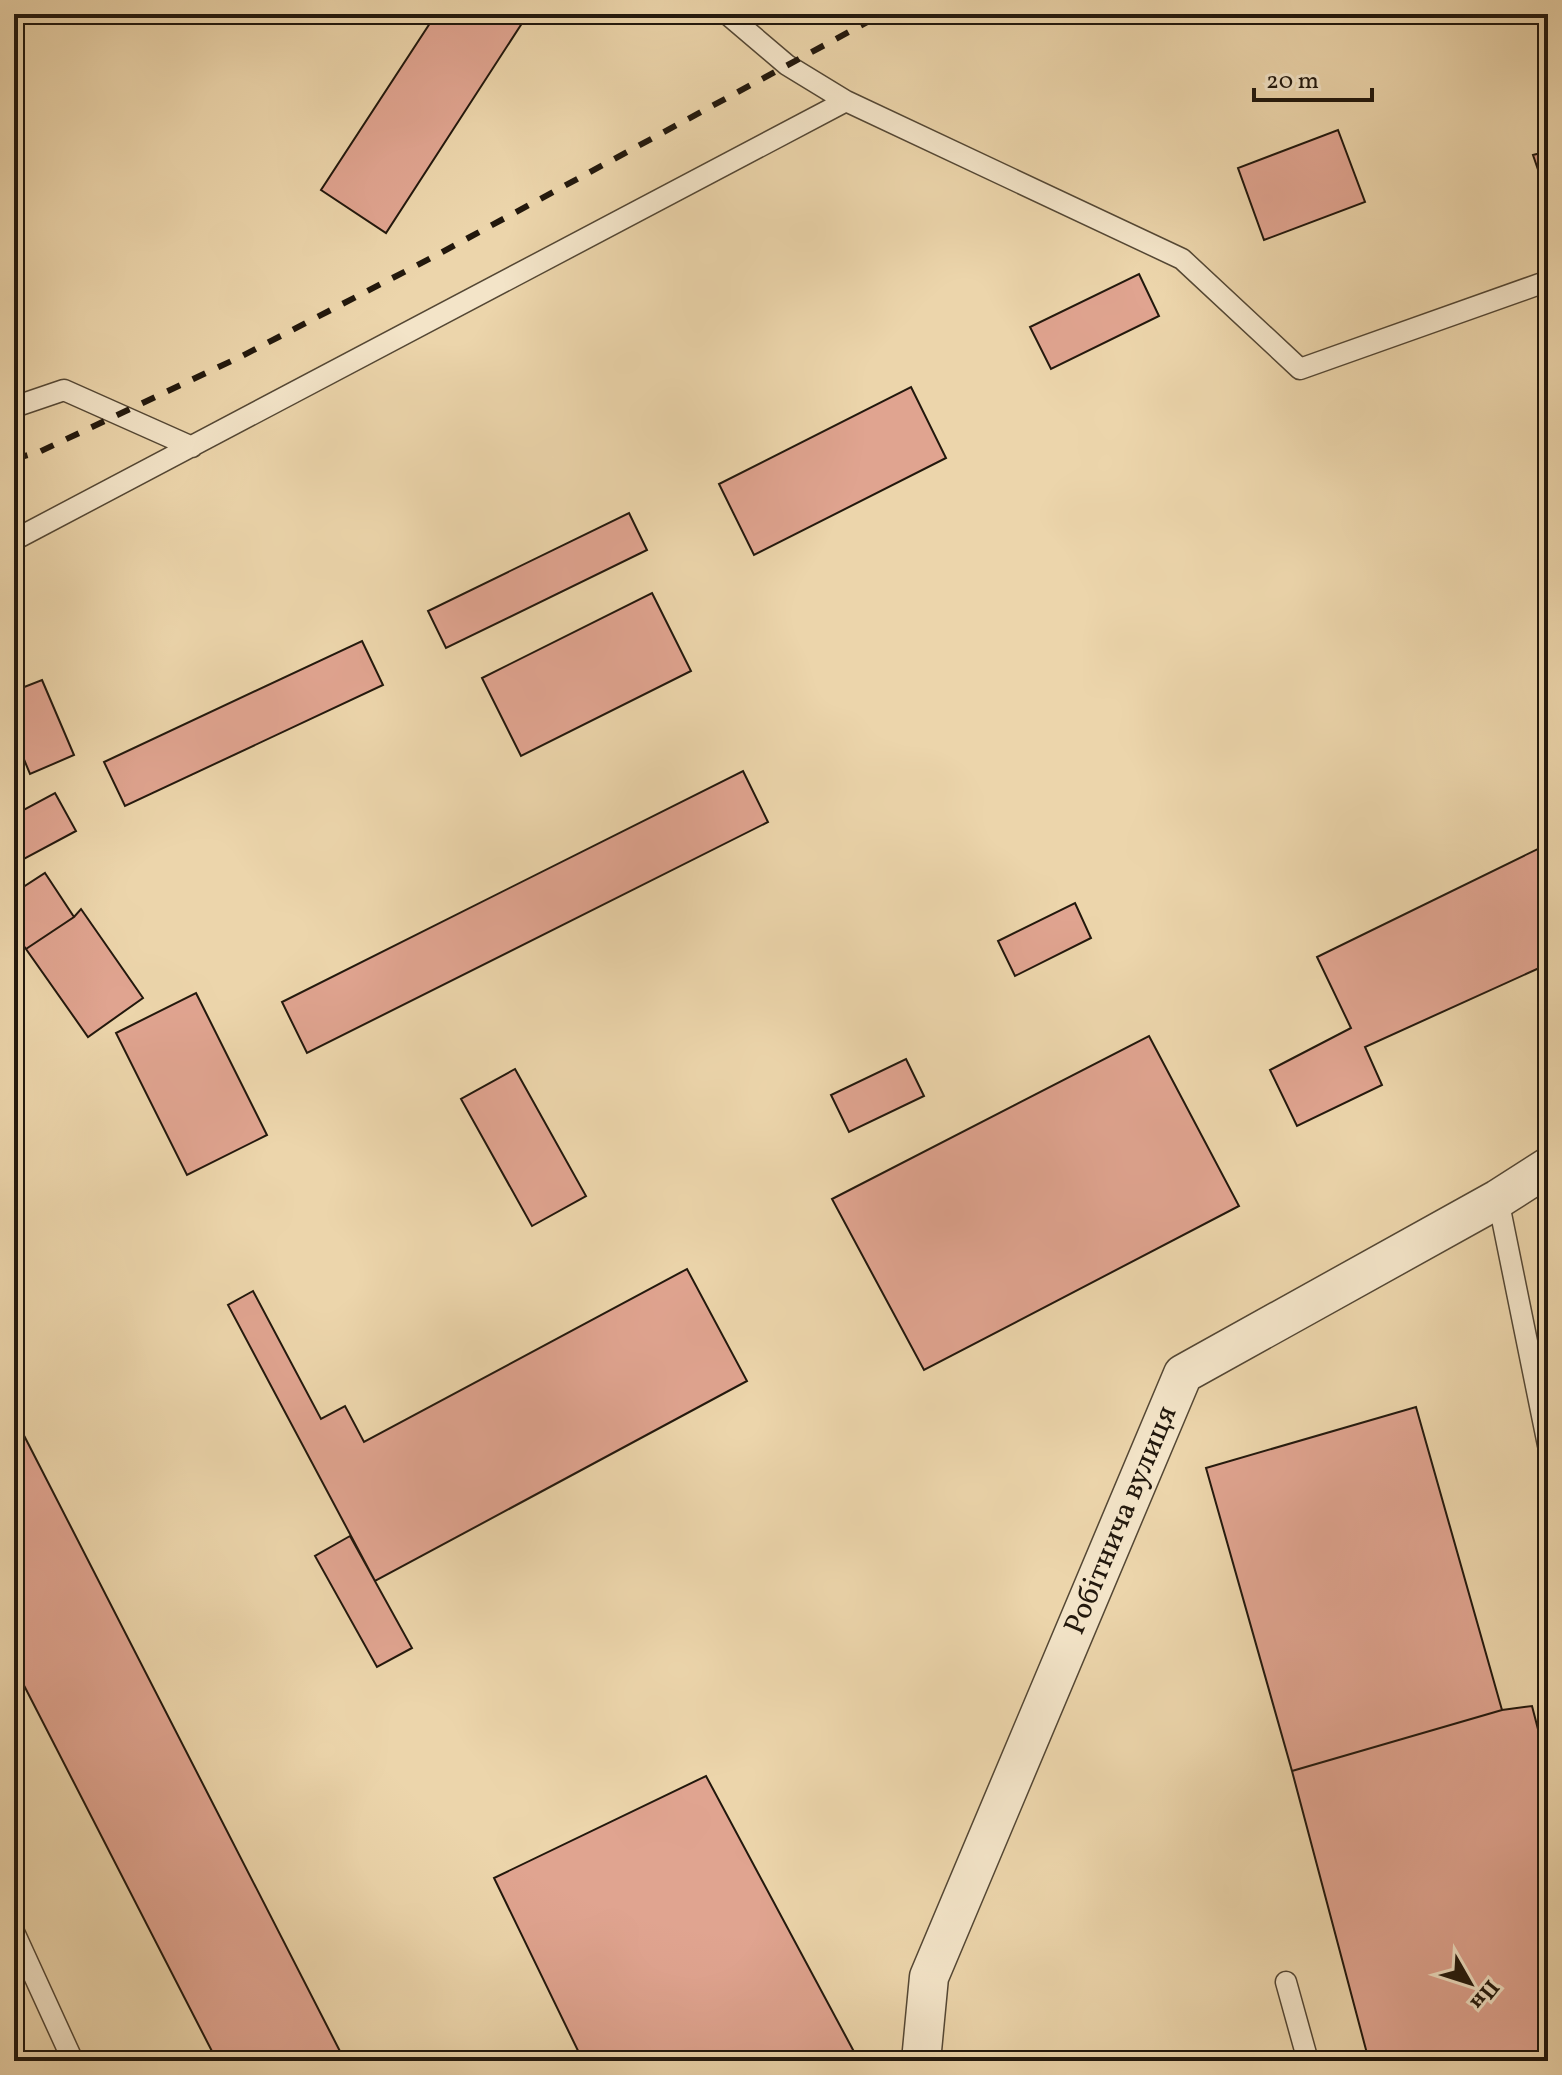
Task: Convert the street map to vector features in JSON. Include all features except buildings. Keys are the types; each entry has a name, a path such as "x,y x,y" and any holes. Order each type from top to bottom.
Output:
{"street":[{"name":"Робітнича вулиця","path":"921,2061 929,1977 1183,1374 1498,1199 1548,1167"}],"lane":[{"path":"727,14 787,65 846,101 1182,259 1300,369 1548,281"},
{"path":"14,540 846,101"},
{"path":"14,407 64,390 192,447"},
{"path":"1498,1199 1548,1445"},
{"path":"14,1932 73,2061"},
{"path":"1286,1982 1308,2061"}],"railway":[{"path":"14,459 39,452 242,356 433,257 882,14"}]}
